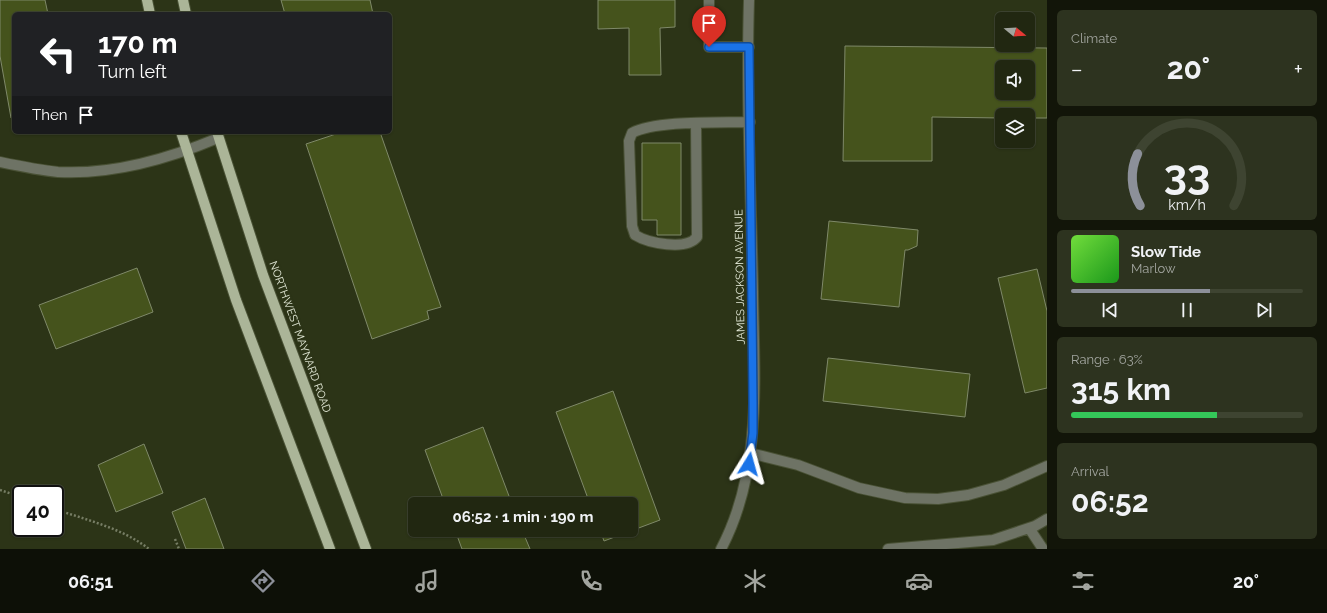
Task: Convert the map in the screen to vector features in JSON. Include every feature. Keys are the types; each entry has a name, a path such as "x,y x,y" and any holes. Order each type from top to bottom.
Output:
{"main road":[{"path":"147,0 150,12"},
{"path":"183,0 186,12"},
{"path":"182,134 186,152 236,300 330,549"},
{"name":"NORTHWEST MAYNARD ROAD","path":"218,135 263,275 366,549"}],"street":[{"path":"709,0 709,47 749,47"},
{"name":"JAMES JACKSON AVENUE","path":"721,549 735,518 747,476 753,433 749,0"},
{"path":"696,124 697,237 687,244 644,241 635,235 632,226 630,141 632,133 650,126 696,124 750,122"},
{"path":"0,162 58,172 103,171 186,152 218,135"},
{"path":"750,453 798,465 859,488 906,498 938,499 968,495 1004,485 1047,466"},
{"path":"888,549 963,546 993,540 1029,528 1047,519"},
{"path":"1029,528 1043,549"}],"path":[{"path":"0,490 12,494"},
{"path":"64,512 118,532 134,539 149,549"},
{"path":"175,539 179,549"}],"building":[{"path":"0,0 45,0 48,12 12,12 12,118 0,56"},
{"path":"281,0 370,0 373,12 284,12"},
{"path":"598,0 675,0 675,27 660,28 661,75 629,75 629,28 598,29"},
{"path":"845,46 995,47 995,52 1035,52 1035,48 1047,48 1047,118 1035,118 1035,108 995,108 995,118 932,117 932,161 843,161"},
{"path":"336,134 381,134 441,307 427,311 429,319 372,339 306,144"},
{"path":"642,143 681,143 681,235 657,235 657,220 642,220"},
{"path":"829,221 918,230 917,246 905,250 899,307 821,299"},
{"path":"137,268 153,312 56,349 39,305"},
{"path":"1037,269 1047,311 1047,388 1025,393 998,278"},
{"path":"828,358 970,374 965,417 823,401"},
{"path":"613,391 660,520 638,528 638,497 587,497 556,412"},
{"path":"483,427 509,497 442,497 425,450"},
{"path":"144,444 163,493 116,512 98,465"},
{"path":"205,498 224,549 186,549 172,512"},
{"path":"458,537 525,537 530,549 462,549"},
{"path":"603,537 615,537 604,541"}],"route":[{"path":"709,47 749,47 753,433 749,464"}]}
